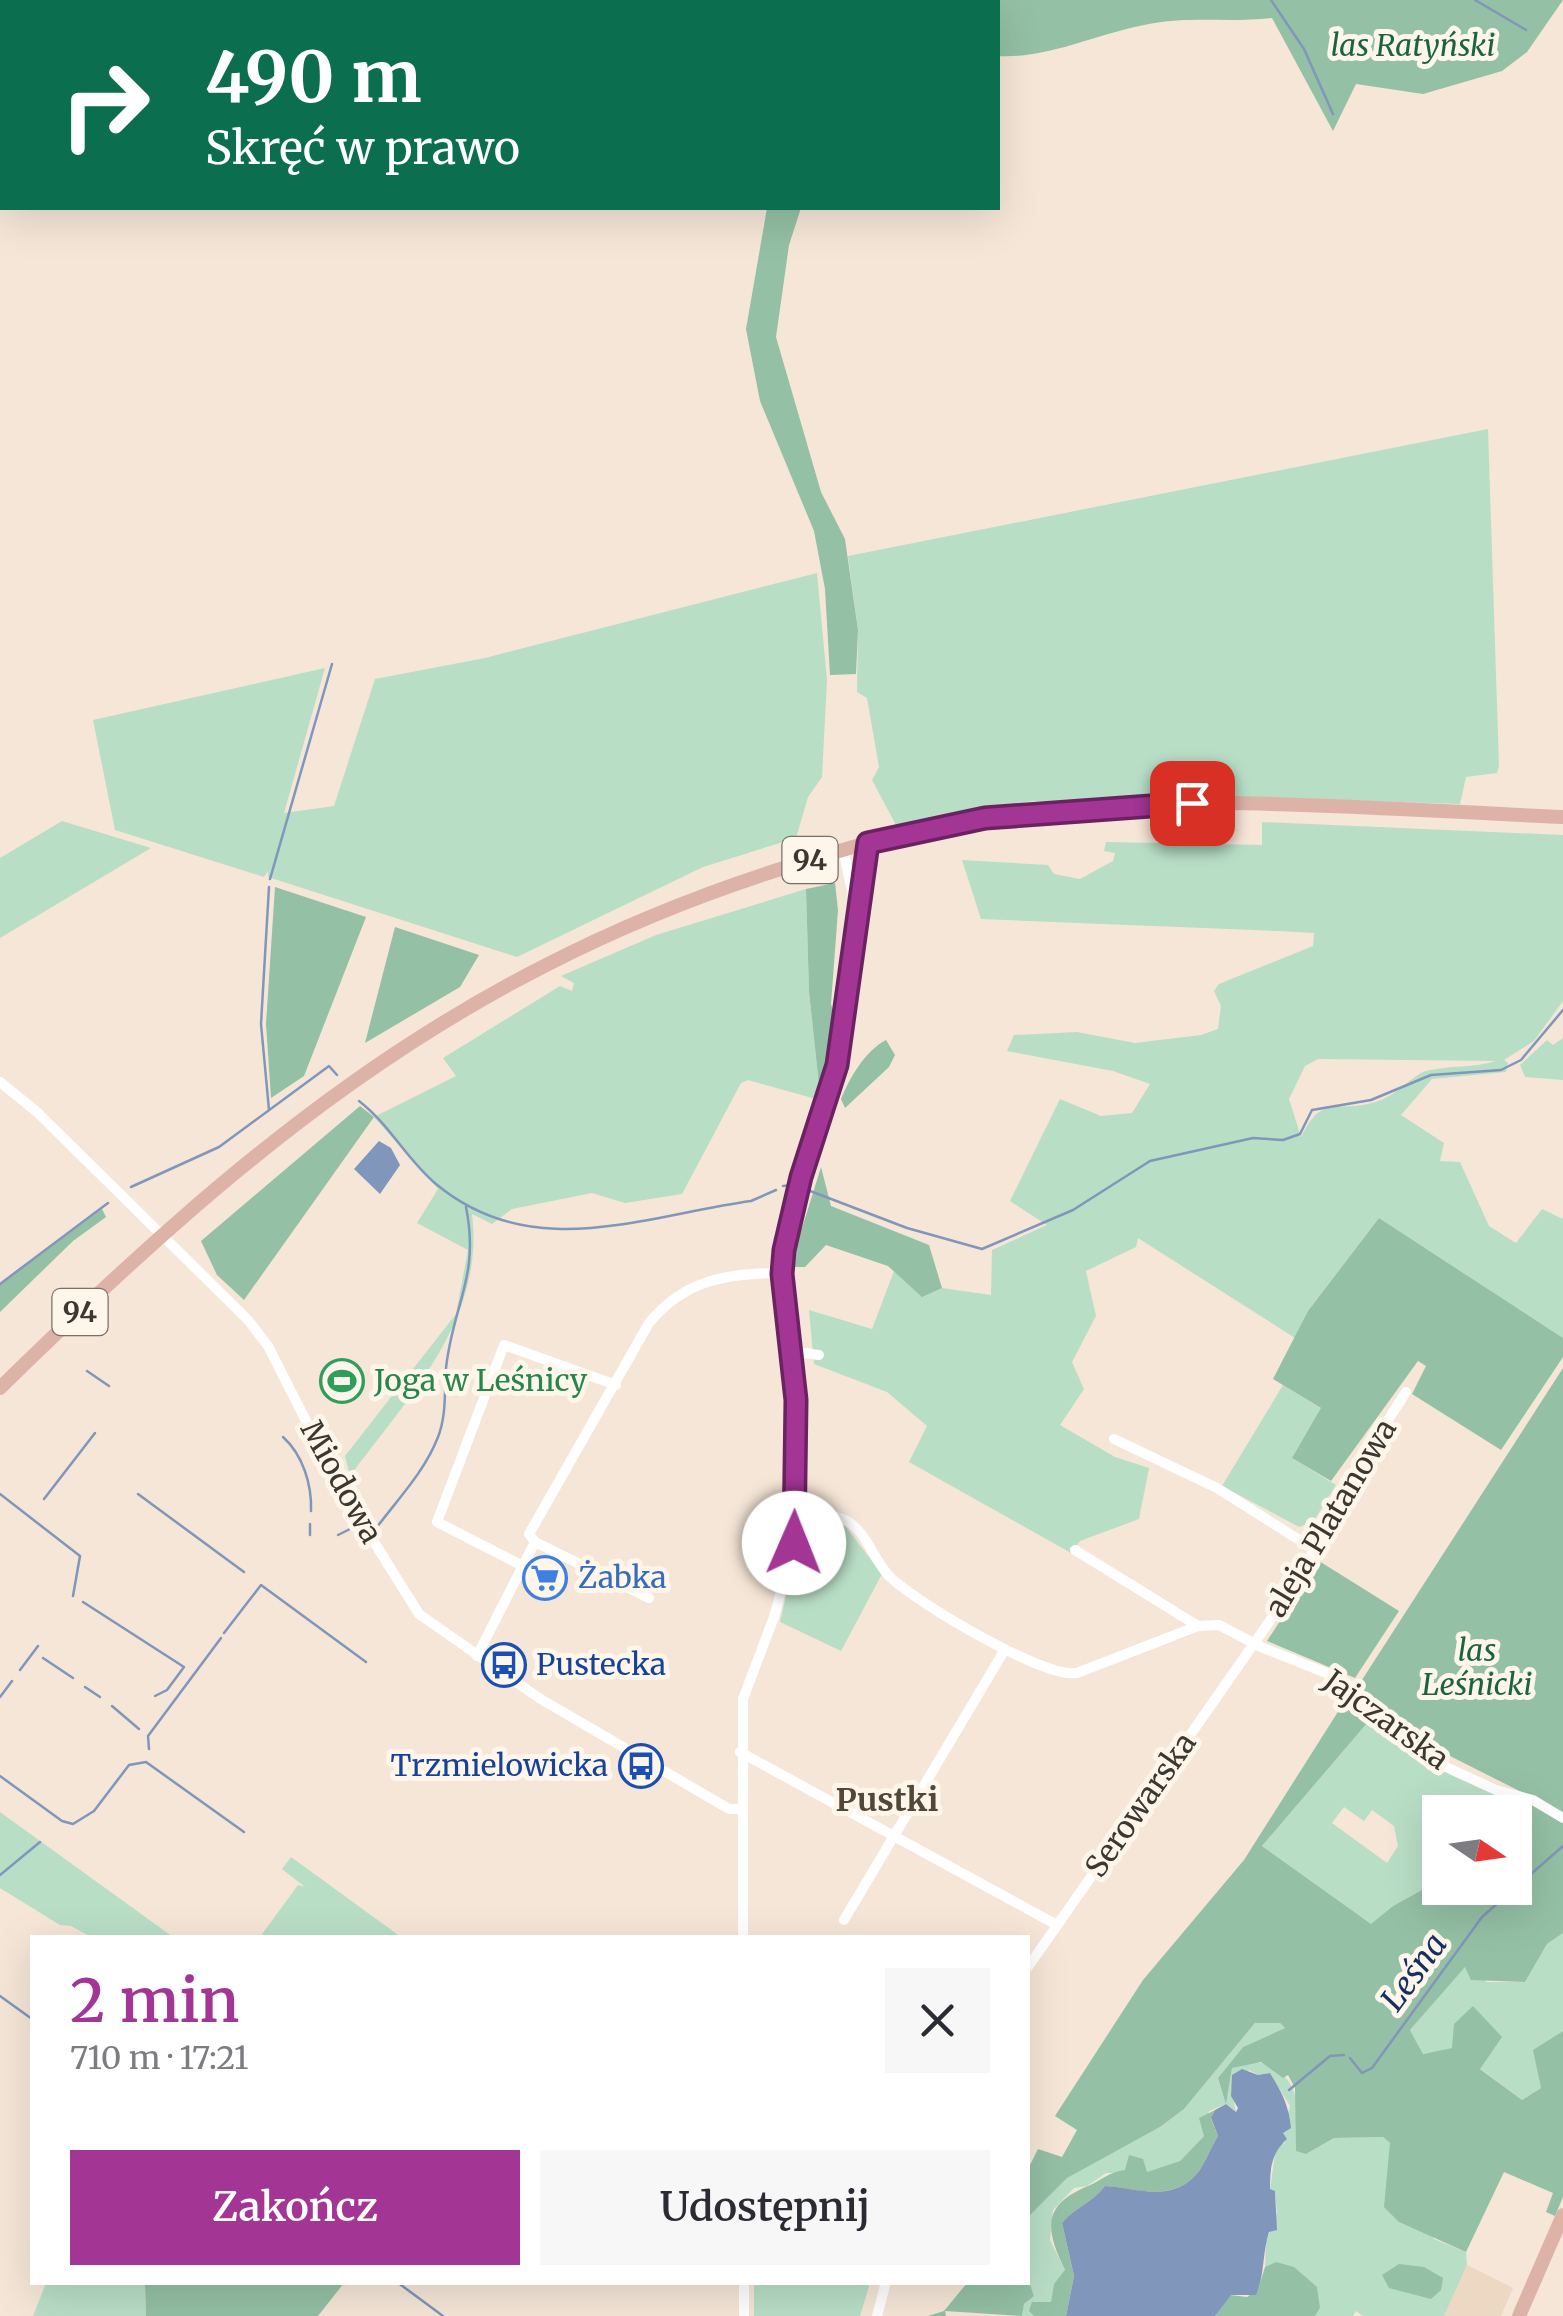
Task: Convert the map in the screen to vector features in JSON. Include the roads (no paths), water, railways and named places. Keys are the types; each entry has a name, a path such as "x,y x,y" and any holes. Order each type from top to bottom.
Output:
{"main road":[{"name":"94","path":"0,1388 293,1122 428,1028 520,975 675,906 844,849 1003,816 1192,803 1563,818"},
{"path":"1519,2316 1563,2215"}],"street":[{"path":"742,1935 743,1699 786,1578 794,1519 796,1400 782,1274 801,1177 837,1065 868,843"},
{"path":"844,849 857,916"},
{"name":"Miodowa","path":"0,1082 37,1112 248,1320 268,1346 340,1486 420,1614 477,1656 624,1749 729,1809 741,1810"},
{"path":"649,1598 534,1542 529,1534 597,1408 606,1404 649,1323 666,1302 718,1277 782,1274"},
{"path":"523,1566 438,1522 504,1346 616,1385"},
{"path":"790,1351 819,1355"},
{"name":"aleja Platanowa","path":"1255,1644 1310,1560 1324,1520 1406,1392"},
{"path":"1114,1439 1217,1488 1312,1548"},
{"path":"794,1519 830,1515 845,1520 864,1538 892,1579 1004,1651 1066,1675 1198,1626"},
{"path":"477,1656 534,1542"},
{"name":"Jajczarska","path":"1075,1550 1198,1626 1220,1625 1255,1644 1334,1676 1446,1767 1533,1800 1563,1818"},
{"name":"Serowarska","path":"1030,1963 1255,1644"},
{"path":"844,1920 1004,1651"},
{"path":"740,1752 1057,1924"},
{"path":"744,2285 744,2316"},
{"path":"877,2316 885,2285"}],"water":[{"path":"379,1141 391,1148 400,1165 380,1194 354,1169"},
{"path":"1242,2069 1258,2075 1270,2073 1285,2100 1291,2128 1283,2133 1287,2139 1271,2167 1270,2189 1275,2191 1277,2230 1269,2232 1256,2295 1231,2295 1215,2316 1066,2316 1074,2276 1062,2223 1105,2186 1153,2192 1177,2188 1189,2181 1202,2167 1218,2136 1211,2118 1215,2110 1226,2104 1236,2112 1238,2108 1231,2096 1232,2075"}],"waterway":[{"path":"1271,0 1304,49 1333,114"},
{"path":"1475,0 1526,30"},
{"path":"270,879 332,664"},
{"path":"269,887 261,1024 269,1110"},
{"path":"829,1123 805,1189 907,1228 982,1249 1073,1210 1150,1161 1253,1138 1283,1140 1300,1134 1312,1110 1371,1100 1431,1075 1501,1070 1521,1060 1563,1010"},
{"path":"131,1187 219,1147 329,1066 337,1075"},
{"path":"359,1101 436,1184 473,1208 510,1223 589,1228 751,1201 776,1190"},
{"path":"783,1186 793,1185"},
{"path":"0,1284 108,1203"},
{"path":"377,1527 419,1473 441,1428 449,1346 468,1272 466,1207"},
{"path":"87,1371 109,1386"},
{"path":"44,1499 95,1433"},
{"path":"283,1437 305,1471 311,1511"},
{"path":"0,1494 80,1556 73,1596"},
{"path":"138,1494 244,1572"},
{"path":"310,1524 310,1535"},
{"path":"338,1535 350,1529"},
{"path":"224,1633 261,1585 366,1662"},
{"path":"83,1602 184,1667 167,1690 155,1696"},
{"path":"149,1749 148,1736 221,1638"},
{"path":"20,1670 38,1646"},
{"path":"43,1658 73,1678"},
{"path":"0,1697 12,1681"},
{"path":"85,1687 100,1697"},
{"path":"112,1706 139,1729"},
{"path":"0,1776 62,1821 73,1824 94,1811 129,1765 146,1762 244,1832"},
{"path":"0,1875 40,1842"},
{"name":"Leśna","path":"1350,2058 1362,2073 1372,2068 1482,1917 1563,1846"},
{"path":"0,1996 30,2018"},
{"name":"Leśna","path":"1289,2090 1330,2056 1344,2055"},
{"path":"401,2285 443,2316"}],"place":[{"name":"Joga w Leśnicy","path":"342,1381"},
{"name":"Żabka","path":"545,1578"},
{"name":"Pustecka","path":"504,1665"},
{"name":"Trzmielowicka","path":"641,1766"}],"district":[{"name":"Pustki","path":"887,1800"}],"park label":[{"name":"las Ratyński","path":"1413,46"},
{"name":"las Leśnicki","path":"1477,1668"}]}
